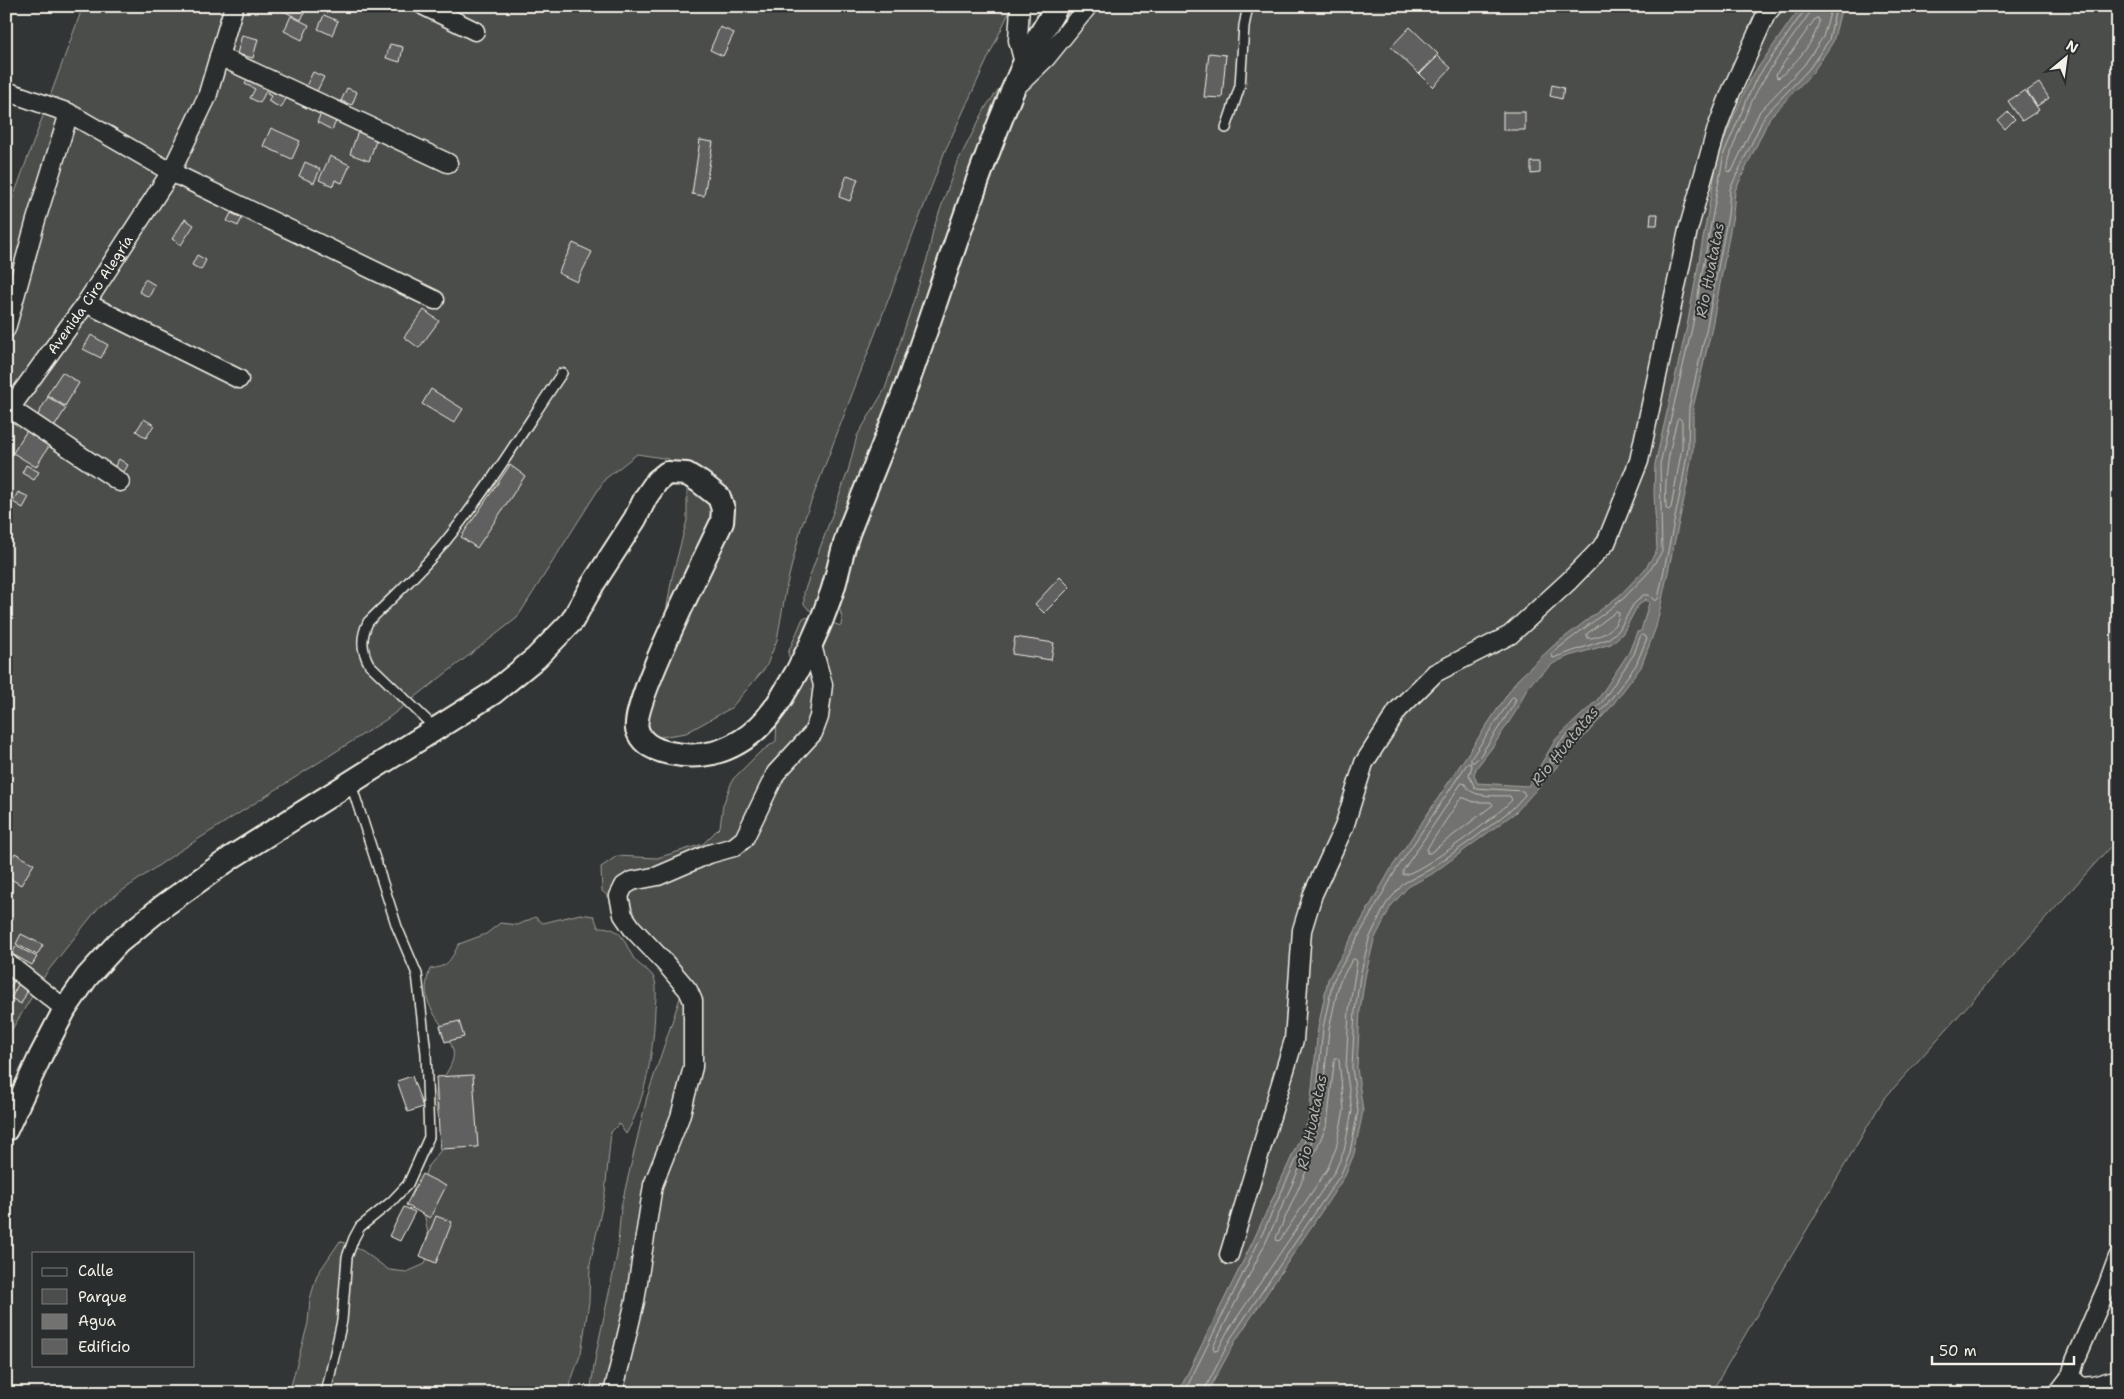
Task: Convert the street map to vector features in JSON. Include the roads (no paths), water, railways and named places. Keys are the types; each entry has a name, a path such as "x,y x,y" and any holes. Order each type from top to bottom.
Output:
{"street":[{"name":"Avenida Ciro Alegría","path":"8,412 86,303 170,172 207,97 234,6"},
{"path":"424,6 475,31"},
{"path":"1020,6 1018,40 1024,63"},
{"path":"6,1130 65,1009 87,977 118,943 162,907 280,825 351,784 493,693 536,658 572,622 593,584 635,519 646,497 657,481 668,472 687,474 719,497 723,508 722,522 645,688 636,726 641,738 651,746 668,753 686,755 712,753 737,744 757,731 782,697 811,642 831,594 849,529 902,398 971,196 1024,63 1057,6"},
{"path":"1013,91 1046,58 1088,6"},
{"path":"1229,1255 1294,1040 1302,930 1313,894 1344,827 1364,763 1398,710 1435,672 1510,635 1570,580 1606,543 1639,461 1688,230 1717,128 1766,14 1772,6"},
{"path":"219,56 448,163"},
{"path":"6,91 69,113 170,172 435,300"},
{"path":"6,329 36,220 69,113"},
{"path":"86,303 239,380"},
{"path":"8,412 120,482"},
{"path":"614,1393 635,1301 653,1185 680,1117 693,1067 693,1001 688,990 632,928 623,915 619,896 624,886 632,881 658,876 709,854 734,847 744,839 776,772 812,733 818,717 823,685 811,642"},
{"path":"6,962 65,1009"},
{"path":"2058,1393 2071,1376 2075,1360 2118,1257"},
{"path":"2071,1376 2080,1386 2093,1386 2118,1379"}],"lane":[{"path":"1226,128 1240,86 1244,26 1248,6"},
{"path":"436,729 370,664 363,653 363,634 368,622 427,564 446,540 483,490 562,373"},
{"path":"326,1393 342,1321 347,1257 354,1238 360,1227 391,1202 408,1184 421,1159 429,1137 426,1053 417,974 391,909 351,784"}],"water":[{"name":"Rio Huatatas","path":"1801,6 1847,6 1840,14 1833,42 1813,72 1770,117 1735,191 1733,215 1711,332 1693,408 1693,449 1687,485 1656,627 1641,667 1611,707 1516,812 1432,874 1408,887 1391,906 1374,940 1365,977 1360,1011 1357,1068 1363,1111 1354,1154 1345,1176 1236,1340 1207,1393 1178,1393 1254,1239 1309,1119 1318,1028 1328,979 1392,867 1517,680 1553,646 1620,595 1645,569 1657,550 1654,494 1655,464 1687,326 1719,151 1750,79","holes":["1646,599 1649,603 1641,631 1637,632 1629,652 1598,699 1556,739 1528,786 1477,783 1474,774 1477,767 1494,745 1518,708 1526,690 1534,680 1554,663 1569,656 1611,644 1623,633 1637,607"]}]}
